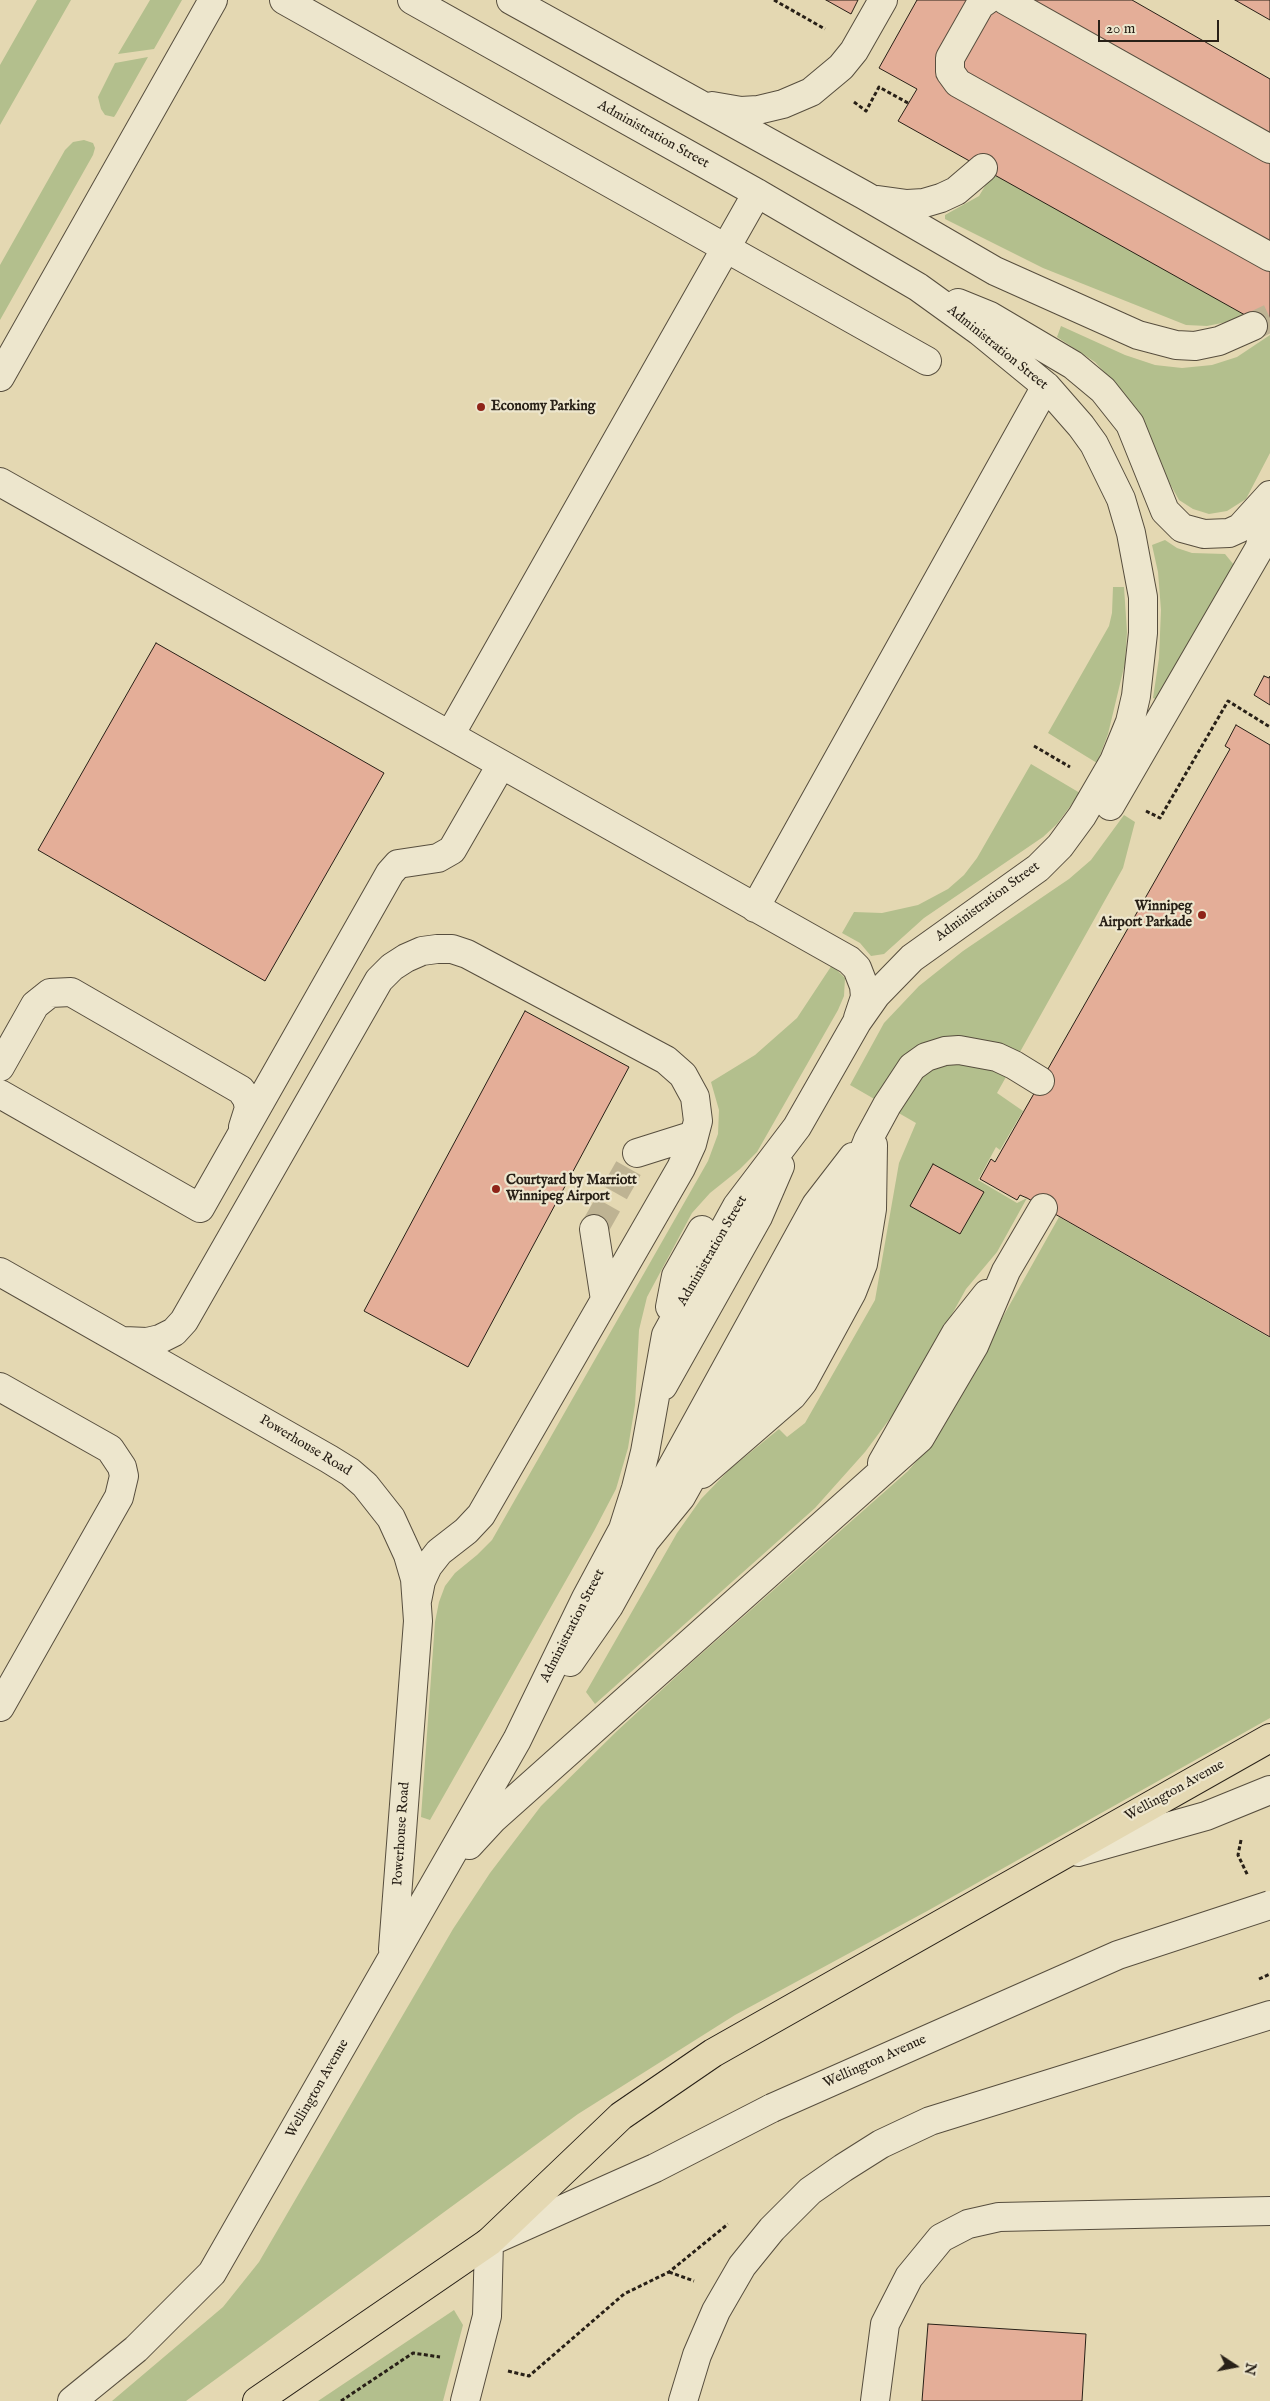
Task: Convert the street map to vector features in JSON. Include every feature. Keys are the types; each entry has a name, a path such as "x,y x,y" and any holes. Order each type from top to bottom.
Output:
{"main road":[{"name":"Wellington Avenue","path":"256,2401 489,2242 621,2116 713,2053 1270,1738"}],"street":[{"path":"0,377 213,0"},
{"path":"284,0 927,361"},
{"name":"Administration Street","path":"412,0 757,193 918,286 979,331 1046,386 1094,444 1121,500 1138,565 1143,597 1143,632 1136,696 1125,737 1114,761 1082,816 1060,846 1038,868 945,932 912,958 876,995 857,1022 797,1127 732,1213 671,1325 662,1348 636,1488 623,1529 586,1598 516,1740"},
{"path":"511,0 995,271 1138,335 1176,345 1195,346 1218,341 1253,326"},
{"path":"686,98 721,109 758,110 784,104 811,92 841,67 854,51 883,0"},
{"path":"987,0 980,5 950,58 950,72 958,83 1270,257"},
{"path":"1005,0 1270,149"},
{"path":"864,196 885,202 924,203 956,191 983,168"},
{"path":"450,735 757,193"},
{"path":"918,286 990,316 1090,377 1117,406 1130,424 1165,511 1182,528 1204,534 1229,532 1240,528 1270,495"},
{"path":"755,908 1046,386"},
{"path":"0,482 849,960 858,968 862,976 865,997 857,1022"},
{"path":"1012,887 1059,862 1088,836 1101,820 1259,549 1270,516"},
{"path":"0,1094 200,1208 390,873 398,864 438,858 452,850 501,765"},
{"path":"124,1341 142,1342 160,1339 174,1332 184,1321 379,980 392,967 406,958 422,951 452,949 467,954 666,1060 683,1075 695,1097 698,1121 692,1144 681,1168 481,1515 466,1531 439,1552 428,1566 421,1581 417,1601"},
{"path":"0,1067 35,1005 50,992 70,992 241,1090 247,1099 248,1108 240,1136"},
{"path":"681,1498 835,1222 885,1109 912,1067 926,1057 945,1051 960,1050 997,1057 1014,1064 1040,1081"},
{"path":"651,1415 662,1388 758,1217 797,1127"},
{"path":"637,1153 694,1136"},
{"path":"645,1541 707,1469 792,1396 802,1382 852,1292 863,1264 872,1209 870,1146"},
{"path":"516,1740 609,1606 645,1541 667,1476 816,1205 870,1146"},
{"path":"419,1910 460,1854 493,1819 920,1438 974,1346 1008,1267 1043,1208"},
{"path":"594,1229 606,1300"},
{"name":"Powerhouse Road","path":"0,1272 124,1341 350,1472 378,1500 400,1535 415,1579 417,1601 392,1961"},
{"path":"0,1387 110,1449 122,1467 124,1476 119,1497 0,1707"},
{"name":"Wellington Avenue","path":"72,2401 136,2349 212,2273 392,1961 516,1740"},
{"name":"Wellington Avenue","path":"1054,1859 1206,1816 1270,1790"},
{"name":"Wellington Avenue","path":"489,2242 654,2168 772,2108 1118,1956 1270,1905"},
{"path":"683,2401 697,2355 716,2312 742,2266 772,2229 810,2191 843,2168 881,2144 930,2121 1270,2015"},
{"path":"875,2401 886,2324 909,2277 941,2238 968,2224 999,2217 1270,2211"},
{"path":"465,2401 487,2316 489,2242"}],"path":[{"path":"774,0 829,32"},
{"path":"852,101 866,111 879,87 908,103"},
{"path":"1144,810 1160,818 1228,701 1270,727"},
{"path":"1034,746 1073,769"},
{"path":"1242,1836 1238,1855 1250,1880"}],"green space":[{"path":"37,0 71,0 0,125 0,65"},
{"path":"150,0 182,0 154,49 118,54"},
{"path":"148,57 114,117 105,115 101,109 98,97 115,63"},
{"path":"84,140 93,143 95,148 93,155 0,320 0,265 65,150 73,142"},
{"path":"993,173 1244,314 1227,322 1207,326 1186,325 1043,268 945,219 945,215 979,196"},
{"path":"1061,326 1125,355 1155,365 1182,368 1212,365 1237,357 1270,335 1270,453 1246,499 1227,511 1209,514 1193,509 1179,500 1160,466 1143,423 1119,388 1095,362 1057,337"},
{"path":"1165,540 1177,548 1192,553 1225,554 1234,565 1158,700 1153,698 1159,658 1161,610 1158,572 1152,545"},
{"path":"1113,587 1124,587 1127,632 1125,663 1108,734 1097,763 1048,733 1109,626 1112,613"},
{"path":"1031,764 1080,793 1057,824 1043,837 924,918 884,954 871,956 860,943 842,933 854,912 882,913 918,905 948,889 964,875 977,858"},
{"path":"1124,815 1135,822 1123,868 997,1093 1023,1111 1000,1150 996,1147 978,1180 1017,1203 1027,1198 997,1252 966,1289 906,1397 865,1452 815,1508 595,1704 586,1692 677,1533 701,1499 730,1469 779,1429 787,1437 805,1423 875,1300 899,1163 916,1123 850,1085 884,1023 919,986 963,951 1069,879 1091,860"},
{"path":"832,965 845,978 844,996 838,1010 757,1152 740,1169 710,1193 692,1213 647,1297 639,1330 635,1405 628,1448 616,1489 430,1820 421,1817 435,1622 445,1586 455,1573 492,1540 708,1161 718,1134 719,1110 711,1082 755,1055 797,1018"},
{"path":"1059,1217 1270,1338 1270,1718 929,1910 735,2015 578,2114 186,2401 112,2401 223,2307 259,2262 453,1929 490,1873 541,1806 617,1731 691,1663 908,1471 932,1443"},
{"path":"454,2310 463,2325 443,2401 318,2401"}],"building":[{"path":"826,0 858,0 851,14"},
{"path":"917,0 1132,0 1270,79 1270,329 898,121 917,89 879,68"},
{"path":"1235,0 1270,0 1270,20"},
{"path":"156,643 384,773 265,981 38,850"},
{"path":"1264,676 1269,678 1270,676 1270,705 1254,695"},
{"name":"Winnipeg Airport Parkade","path":"1236,725 1270,745 1270,1337 1027,1198 1020,1195 1017,1200 980,1179 991,1159 995,1162 1230,749 1225,746"},
{"name":"Courtyard by Marriott Winnipeg Airport","path":"525,1011 629,1067 468,1367 364,1311"},
{"path":"933,1164 984,1192 960,1234 910,1206"},
{"path":"928,2324 1086,2334 1082,2401 922,2401"}],"tunnel":[{"path":"1253,326 1270,318"},
{"path":"594,1229 637,1153"}],"place":[{"name":"Economy Parking","path":"481,407"},
{"name":"Winnipeg Airport Parkade","path":"1202,915"},
{"name":"Courtyard by Marriott Winnipeg Airport","path":"496,1189"}]}
